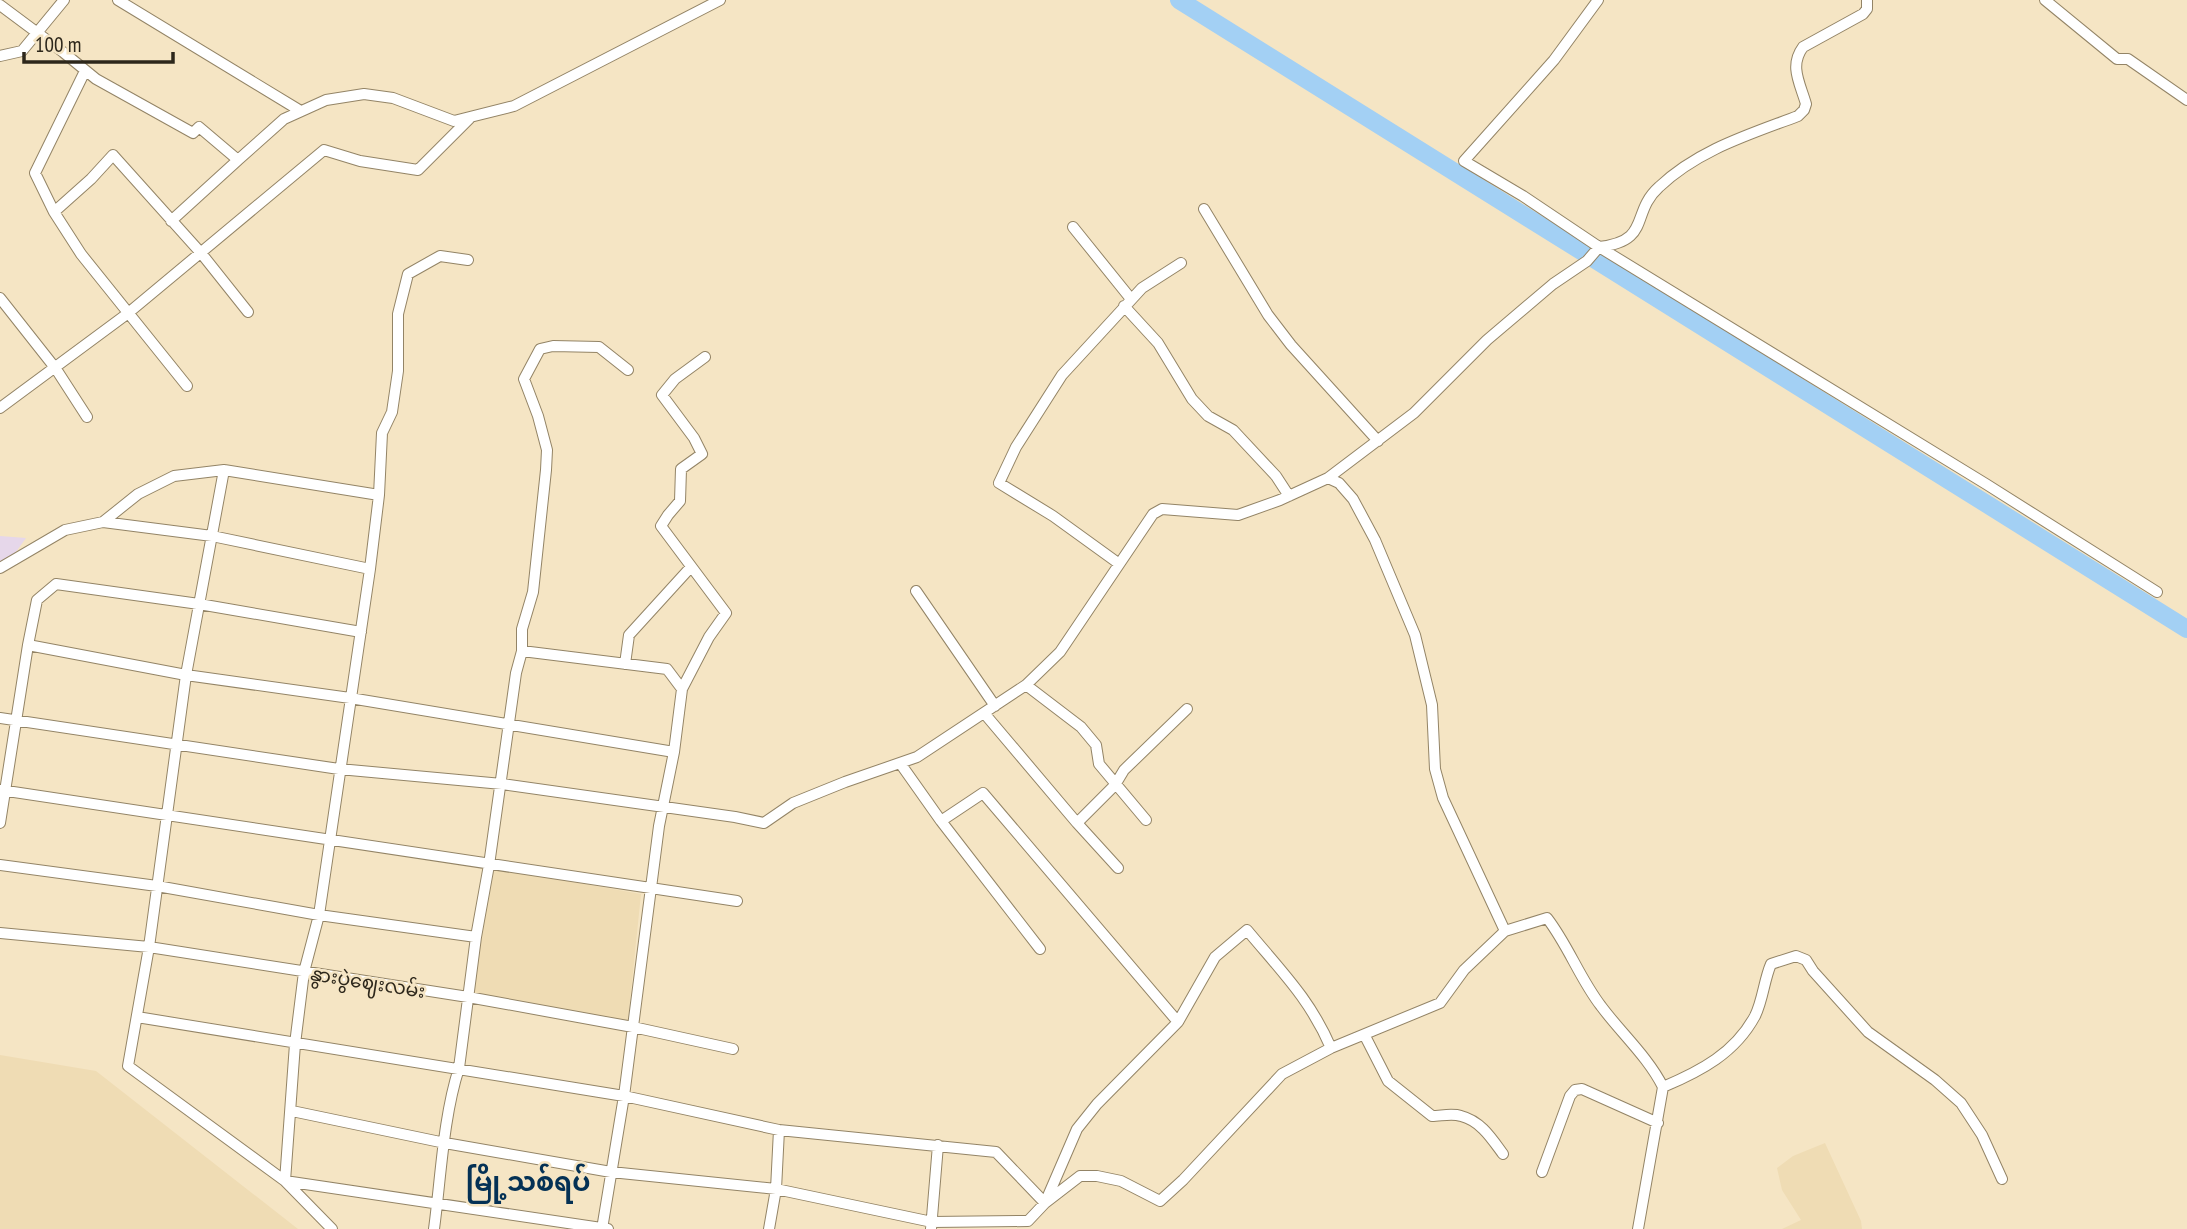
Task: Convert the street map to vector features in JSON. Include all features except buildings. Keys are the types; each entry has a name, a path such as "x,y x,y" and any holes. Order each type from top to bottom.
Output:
{"street":[{"path":"0,56 22,51 64,0"},
{"path":"118,0 299,110"},
{"path":"171,221 284,119 299,110 326,100 364,94 393,97 454,121 470,118 514,106 720,0"},
{"path":"1598,0 1554,60 1464,161 2157,592"},
{"path":"2045,0 2117,59 2128,59 2187,100"},
{"path":"0,718 339,769 502,783 764,823 793,803 916,757 1026,685 1060,652 1153,514 1162,509 1238,515 1328,478 1413,414 1487,340 1553,284 1587,261 1599,247 1621,243 1628,238 1637,230 1646,205 1656,190 1696,158 1798,116 1806,103 1795,64 1797,56 1803,47 1863,13 1869,1"},
{"path":"0,5 63,51 85,71 193,133 199,127 239,160"},
{"path":"85,71 35,173 54,212 81,254 187,386"},
{"path":"0,408 127,314 324,150 360,161 418,170 470,118"},
{"path":"54,212 113,155 201,253 248,312"},
{"path":"1204,209 1268,314 1291,345 1378,440"},
{"path":"1073,227 1158,343 1192,399 1208,416 1233,430 1276,477 1289,496"},
{"path":"285,1181 303,972 319,915 361,632 379,495 382,433 392,412 398,371 398,314 408,274 440,256 468,260"},
{"path":"1118,563 1053,516 999,483 1016,447 1062,375 1142,288 1181,263"},
{"path":"0,298 55,369 87,417"},
{"path":"434,1229 476,937 522,651 522,629 533,592 547,450 524,379 540,349 554,346 599,347 628,370"},
{"path":"603,1229 624,1096 659,826 665,807 682,689 709,637 726,613 661,526 680,501 681,469 702,454 694,438 662,395 675,379 705,358"},
{"path":"103,522 138,494 174,477 224,470 379,495"},
{"path":"224,470 186,675 149,947 128,1066 285,1181 332,1229"},
{"path":"1328,478 1339,482 1353,499 1376,540 1415,635 1432,705 1435,768 1443,798 1504,931"},
{"path":"0,568 65,530 103,522 212,536 370,569"},
{"path":"625,664 629,635 690,568"},
{"path":"0,823 3,791 37,600 56,584 198,604 361,632"},
{"path":"916,591 995,706"},
{"path":"28,645 186,675 350,698 674,752"},
{"path":"522,651 667,669 682,689"},
{"path":"1026,685 1081,727 1096,745 1099,764 1146,820"},
{"path":"1077,823 1115,785 1124,770 1187,709"},
{"path":"984,713 1118,868"},
{"path":"900,763 941,821 1040,949"},
{"path":"3,791 737,901"},
{"path":"941,821 983,793 1178,1022"},
{"path":"0,865 158,886 319,915 476,937"},
{"path":"292,1111 445,1143 611,1172 776,1189 932,1226 1028,1221 1045,1203 1080,1176 1121,1181 1160,1201 1282,1074 1331,1048 1440,1003 1464,970 1504,931 1547,918 1599,1003 1656,1073 1663,1087 1638,1229"},
{"path":"1045,1203 1077,1129 1097,1104 1178,1022 1215,957 1247,930 1300,992 1319,1020 1331,1048"},
{"name":"နွားပွဲဈေးလမ်း","path":"0,933 149,947 468,998 633,1027 733,1049"},
{"path":"1663,1087 1716,1062 1736,1042 1756,1015 1770,964 1796,956 1806,960 1868,1032 1936,1080 1961,1103 1982,1135 2002,1179"},
{"path":"137,1017 624,1096 779,1130 996,1152 1045,1203"},
{"path":"1365,1036 1388,1081 1432,1116 1459,1115 1470,1119 1486,1131 1503,1154"},
{"path":"1542,1172 1570,1096 1575,1090 1582,1089 1658,1123"},
{"path":"769,1229 776,1189 779,1130"},
{"path":"932,1226 938,1145"},
{"path":"285,1181 608,1229"}],"shaded area":[{"path":"0,536 26,538 0,574"},
{"path":"494,868 641,894 628,1021 472,993"},
{"path":"0,1055 96,1071 298,1229 0,1229"},
{"path":"1825,1143 1861,1221 1862,1229 1782,1229 1801,1220 1782,1190 1777,1168 1793,1156"}],"waterway":[{"path":"1179,0 2187,629"}],"district":[{"name":"မြို့သစ်ရပ်","path":"528,1182"}]}
